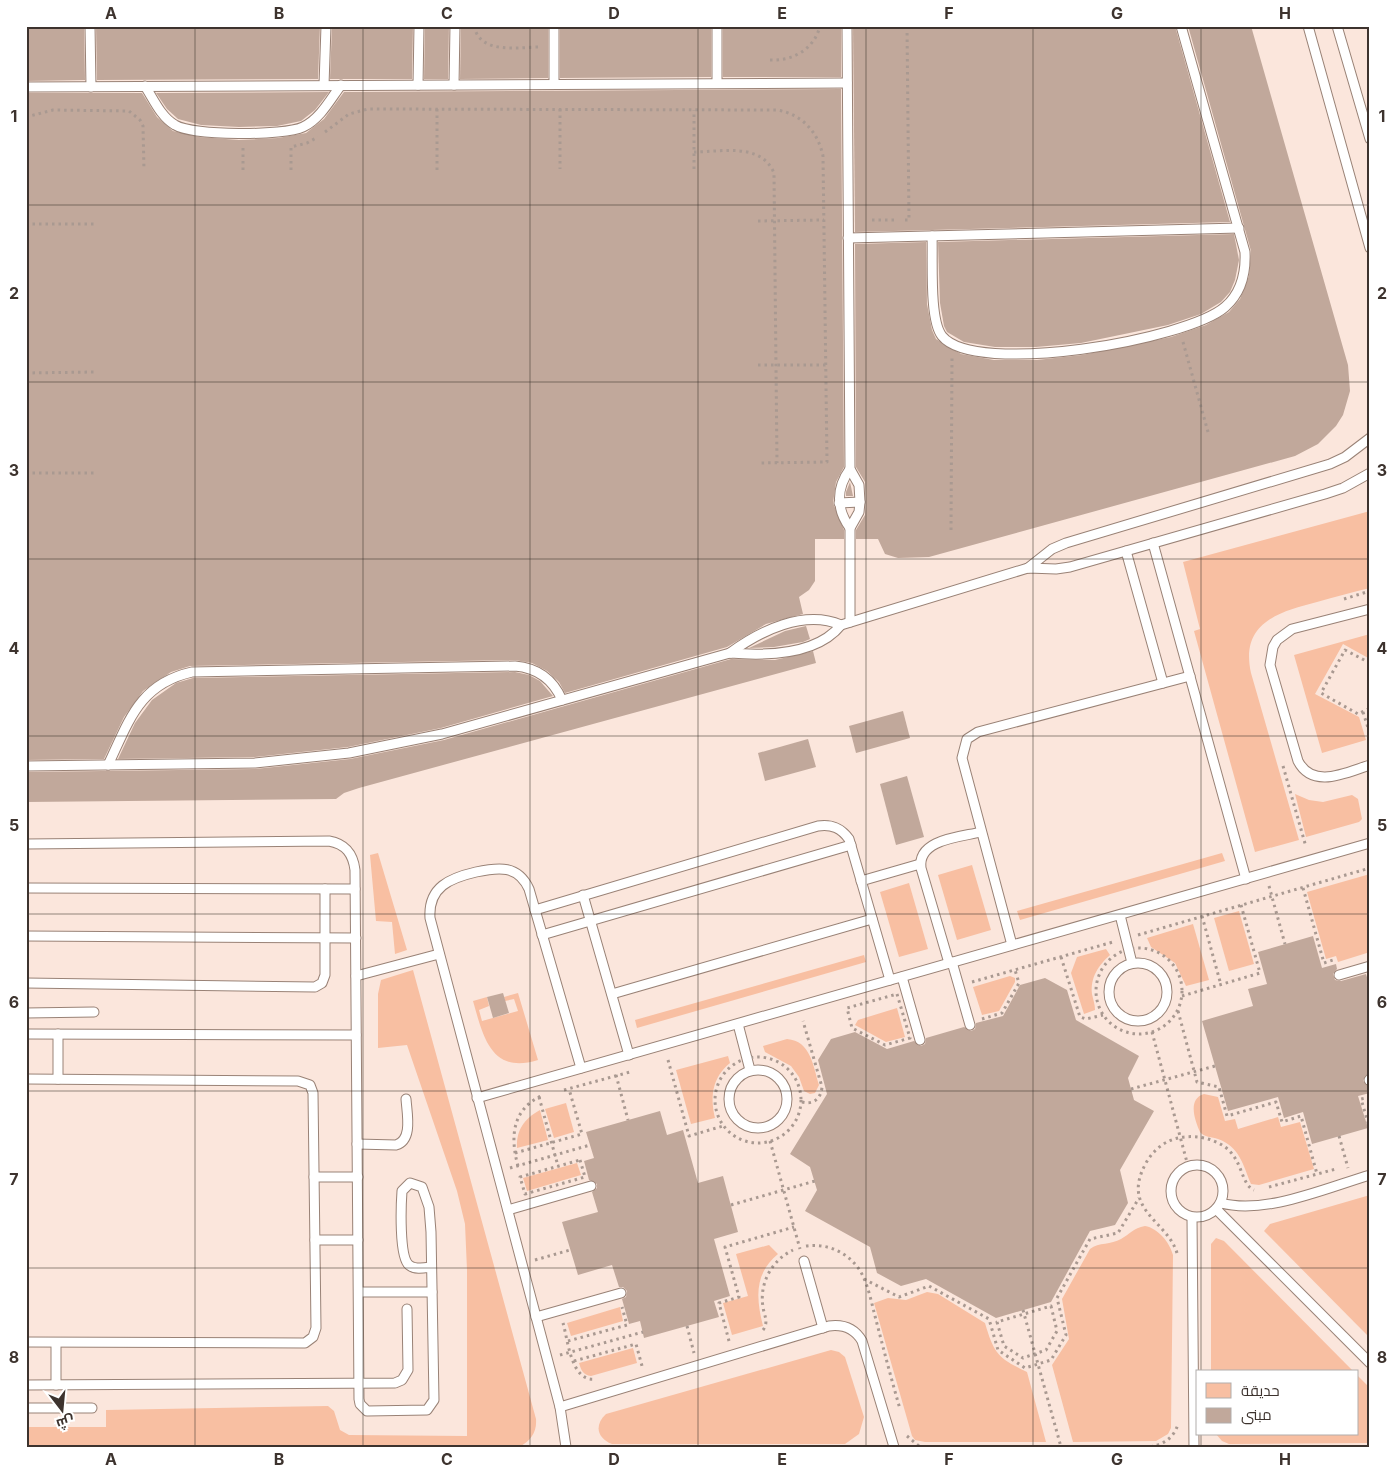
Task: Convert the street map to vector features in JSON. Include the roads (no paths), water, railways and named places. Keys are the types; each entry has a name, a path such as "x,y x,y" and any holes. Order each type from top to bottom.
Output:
{"lane":[{"path":"90,26 91,86"},
{"path":"324,86 326,26"},
{"path":"418,26 418,85"},
{"path":"454,85 455,26"},
{"path":"554,26 554,83"},
{"path":"717,26 717,83"},
{"path":"847,26 850,469 841,485 839,503 844,520 850,528"},
{"path":"932,236 934,320 940,334 952,345 968,350 1009,353 1076,351 1126,343 1180,329 1216,314 1226,306 1240,287 1246,264 1245,252 1181,26"},
{"path":"1308,26 1370,248"},
{"path":"1337,26 1370,139"},
{"path":"26,87 847,83"},
{"path":"145,86 168,120 184,129 201,132 286,132 304,126 318,115 342,86"},
{"path":"848,238 1239,228"},
{"path":"1028,568 1052,549 1066,543 1330,464 1345,457 1370,438"},
{"path":"850,469 859,484 860,502 859,512 850,528 850,622"},
{"path":"26,766 255,763 318,758 411,741 730,653 759,634 791,623 823,619 841,624 1028,568 1056,569 1070,567 1325,494 1343,488 1370,473"},
{"path":"839,503 860,502"},
{"path":"1153,543 1246,878"},
{"path":"1126,551 1163,683"},
{"path":"1370,609 1292,629 1277,640 1273,647 1270,665 1298,761 1306,771 1317,777 1329,777 1370,765"},
{"path":"730,653 758,654 798,648 820,642 835,632 841,624"},
{"path":"108,765 132,714 147,694 168,679 192,672 515,666 525,667 544,675 558,691 562,700"},
{"path":"1012,945 962,758 964,745 972,735 1190,676"},
{"path":"534,910 818,826 836,827 845,834 851,845 890,980"},
{"path":"970,1025 920,864 922,855 931,846 981,832"},
{"path":"26,844 329,841 342,845 352,856 355,870 359,1382 360,1404 367,1410 430,1408 434,1400 432,1267 431,1224 427,1198 422,1187 410,1183 402,1192 403,1256 409,1266 415,1268 432,1267"},
{"path":"478,1098 1370,843"},
{"path":"542,935 851,845"},
{"path":"861,881 920,864"},
{"path":"566,1447 560,1407 548,1359 439,954 429,910 434,894 445,882 498,867 511,870 522,877 526,883 581,1068"},
{"path":"26,888 355,889"},
{"path":"26,983 314,986 322,983 325,975 326,889"},
{"path":"583,896 629,1055"},
{"path":"1120,915 1132,963"},
{"path":"612,994 872,919"},
{"path":"26,936 356,938"},
{"path":"356,976 439,954"},
{"path":"1132,963 1150,964 1163,976 1167,984 1166,1001 1162,1009 1156,1016 1140,1021 1131,1021 1116,1012 1109,996 1112,978 1117,971 1132,963"},
{"path":"1339,975 1370,966"},
{"path":"902,977 920,1040"},
{"path":"26,1013 94,1012"},
{"path":"738,1024 750,1070"},
{"path":"26,1034 356,1035"},
{"path":"58,1034 58,1079"},
{"path":"758,1069 774,1074 781,1079 788,1094 786,1111 774,1124 767,1127 750,1127 742,1124 731,1111 729,1094 736,1079 750,1070 758,1069"},
{"path":"26,1079 303,1081 310,1086 313,1093 315,1240 315,1333 313,1338 305,1343 26,1342"},
{"path":"357,1144 396,1145 402,1143 407,1134 406,1099"},
{"path":"1188,1166 1203,1166 1216,1174 1223,1187 1218,1206 1205,1216 1192,1217 1178,1210 1170,1190 1176,1175 1188,1166"},
{"path":"1218,1206 1264,1206 1370,1175"},
{"path":"314,1177 358,1177"},
{"path":"508,1210 591,1186"},
{"path":"1218,1206 1370,1363"},
{"path":"1192,1217 1194,1447"},
{"path":"315,1240 358,1240"},
{"path":"804,1261 823,1328"},
{"path":"359,1292 432,1292"},
{"path":"536,1317 620,1293"},
{"path":"26,1385 395,1383 402,1380 407,1374 407,1309"},
{"path":"560,1407 836,1325 849,1328 862,1341 894,1447"},
{"path":"56,1342 56,1384"},
{"path":"26,1408 92,1408"}]}
